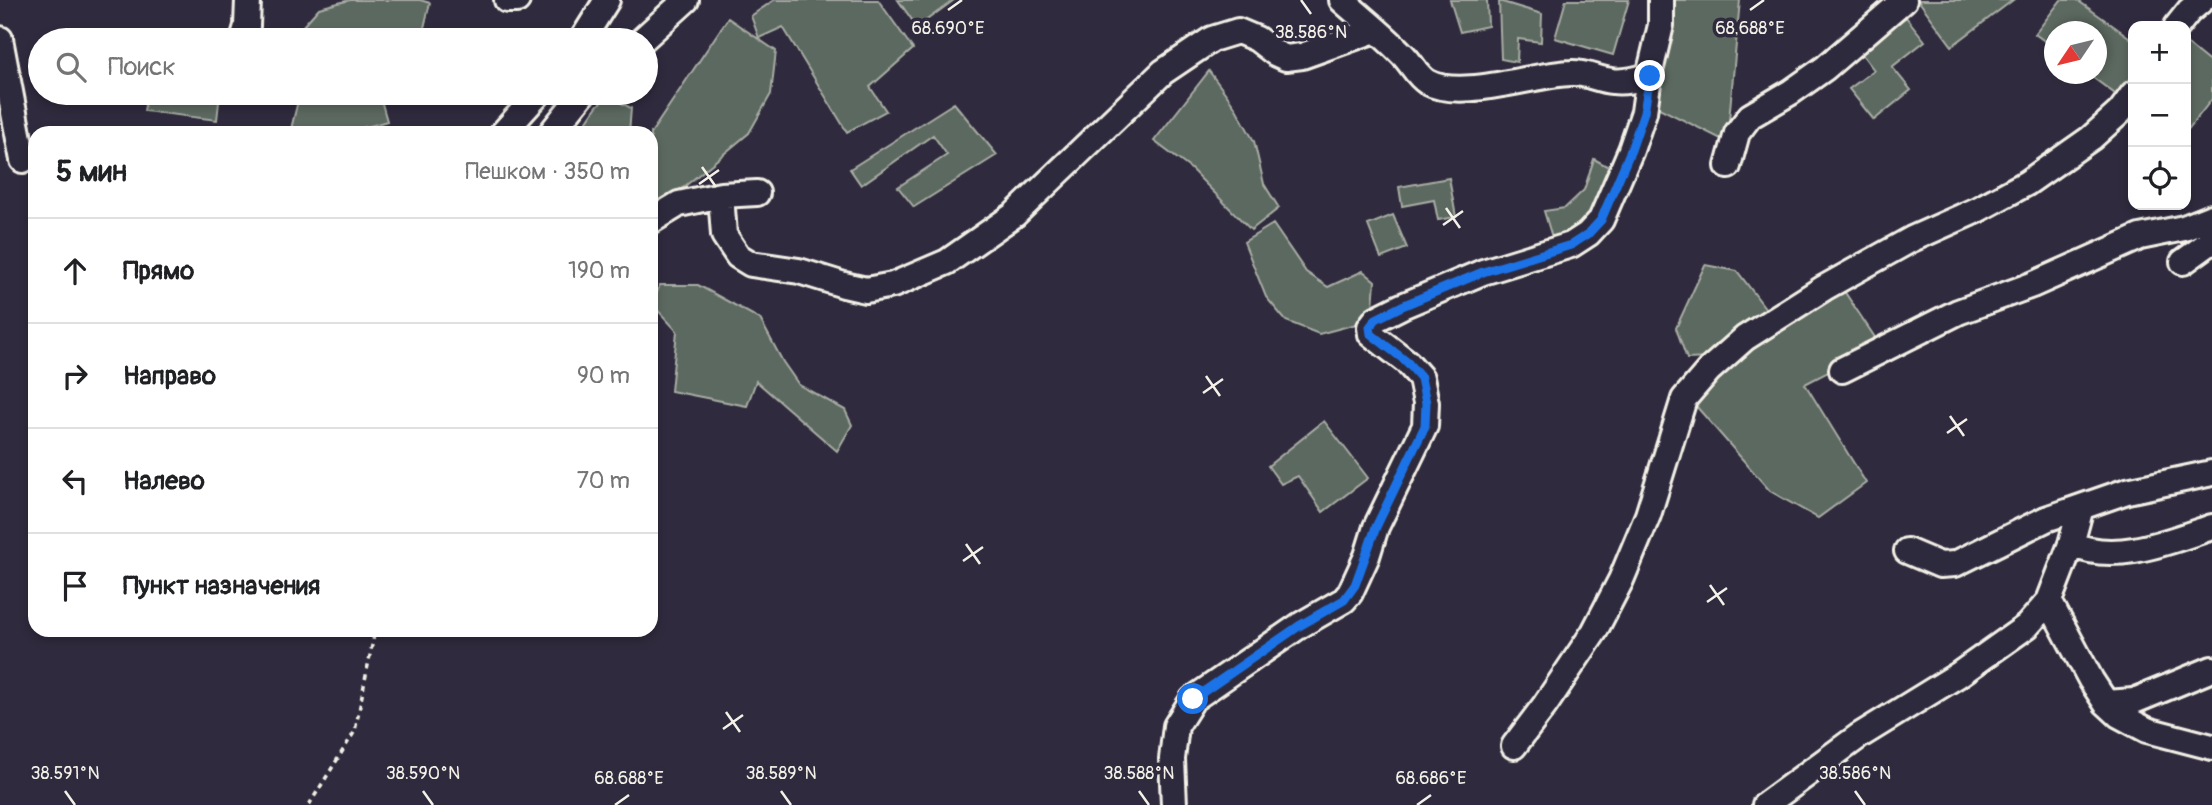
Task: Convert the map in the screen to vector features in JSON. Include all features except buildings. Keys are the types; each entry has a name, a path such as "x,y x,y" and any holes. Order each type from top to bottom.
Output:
{"street":[{"path":"246,28 248,0"},
{"path":"507,0 517,0"},
{"path":"590,28 607,0"},
{"path":"655,28 686,0"},
{"path":"1342,0 1404,55 1414,70 1427,81 1445,87 1493,86 1572,73 1590,74 1612,81 1650,76"},
{"path":"1174,805 1172,759 1176,726 1193,699 1299,626 1344,600 1350,593 1367,556 1376,527 1425,426 1426,403 1421,378 1407,362 1371,334 1370,327 1376,319 1402,306 1483,272 1571,245 1588,234 1601,220 1644,112 1661,25 1661,0"},
{"path":"1728,166 1738,133 1750,116 1791,93 1825,68 1904,0"},
{"path":"2182,21 2202,0"},
{"path":"721,195 724,234 738,256 751,264 799,271 866,290 893,285 947,262 1014,215 1163,72 1212,39 1238,31 1257,39 1275,54 1286,58 1315,52 1375,30"},
{"path":"0,39 23,160"},
{"path":"1514,746 1594,632 1621,580 1648,515 1684,399 1709,370 1745,338 1824,288 1912,239 1977,210 2027,183 2091,138 2120,112 2128,101"},
{"path":"509,126 528,105"},
{"path":"557,126 573,105"},
{"path":"658,218 679,204 721,195 757,193"},
{"path":"1842,370 1958,313 2032,285 2140,237 2184,228 2212,217"},
{"path":"2183,262 2212,241"},
{"path":"1907,551 1940,565 1955,564 2026,528 2081,507 2127,491 2212,473"},
{"path":"1765,805 1859,736 1958,675 2027,626 2049,601 2071,544 2081,507"},
{"path":"2071,544 2088,552 2105,553 2168,542 2212,527"},
{"path":"2049,601 2091,680 2106,703 2119,715 2147,730 2212,747"},
{"path":"2106,703 2134,701 2212,668"}],"path":[{"path":"309,805 355,731 374,637"}],"shaded area":[{"path":"350,0 420,0 430,3 424,28 301,28 319,8"},
{"path":"774,0 878,0 913,49 870,87 886,111 847,132 783,27 759,38 751,16"},
{"path":"898,0 954,0 917,27"},
{"path":"1450,0 1487,0 1488,26 1460,32"},
{"path":"1566,0 1629,0 1613,55 1555,38"},
{"path":"1667,0 1740,0 1727,142 1655,106"},
{"path":"1918,0 2013,0 1952,46"},
{"path":"2061,0 2077,0 2106,21 2045,21"},
{"path":"1499,1 1542,14 1541,42 1518,39 1517,62 1501,59"},
{"path":"1906,17 1925,41 1892,67 1911,90 1874,120 1849,89 1874,70 1861,53"},
{"path":"728,18 776,51 771,94 749,133 684,187 658,202 658,126 656,126"},
{"path":"2107,21 2128,36 2128,82 2118,96 2102,84 2107,84"},
{"path":"2044,22 2044,41 2035,34"},
{"path":"2191,47 2212,64 2212,99 2191,126"},
{"path":"1209,71 1234,105 1254,141 1264,184 1279,208 1251,230 1191,169 1154,141"},
{"path":"954,103 997,155 914,207 898,187 947,155 933,135 861,185 850,169"},
{"path":"145,105 219,105 217,120 144,111"},
{"path":"297,105 382,105 387,121 369,126 292,126"},
{"path":"625,105 631,108 630,126 584,126 597,106"},
{"path":"1594,159 1614,170 1594,218 1554,244 1544,211 1565,208 1584,190"},
{"path":"1449,178 1456,217 1438,220 1434,200 1402,206 1399,187"},
{"path":"1393,215 1407,248 1381,258 1368,225"},
{"path":"1273,224 1306,272 1328,287 1363,271 1375,281 1373,307 1360,323 1319,334 1286,321 1266,297 1244,242"},
{"path":"1705,265 1737,271 1769,313 1709,358 1687,359 1676,328"},
{"path":"660,285 698,285 760,319 799,385 845,410 852,425 837,451 756,381 747,406 671,391 677,331 658,310"},
{"path":"1842,288 1880,345 1805,384 1866,483 1818,518 1770,491 1689,398 1715,371"},
{"path":"1324,421 1368,478 1323,512 1298,476 1281,484 1268,466"}],"route":[{"path":"1193,699 1299,626 1344,600 1355,585 1376,527 1425,426 1426,403 1421,378 1407,362 1371,334 1370,327 1376,319 1402,306 1483,272 1571,245 1588,234 1601,220 1631,150 1644,112 1650,76"}]}
